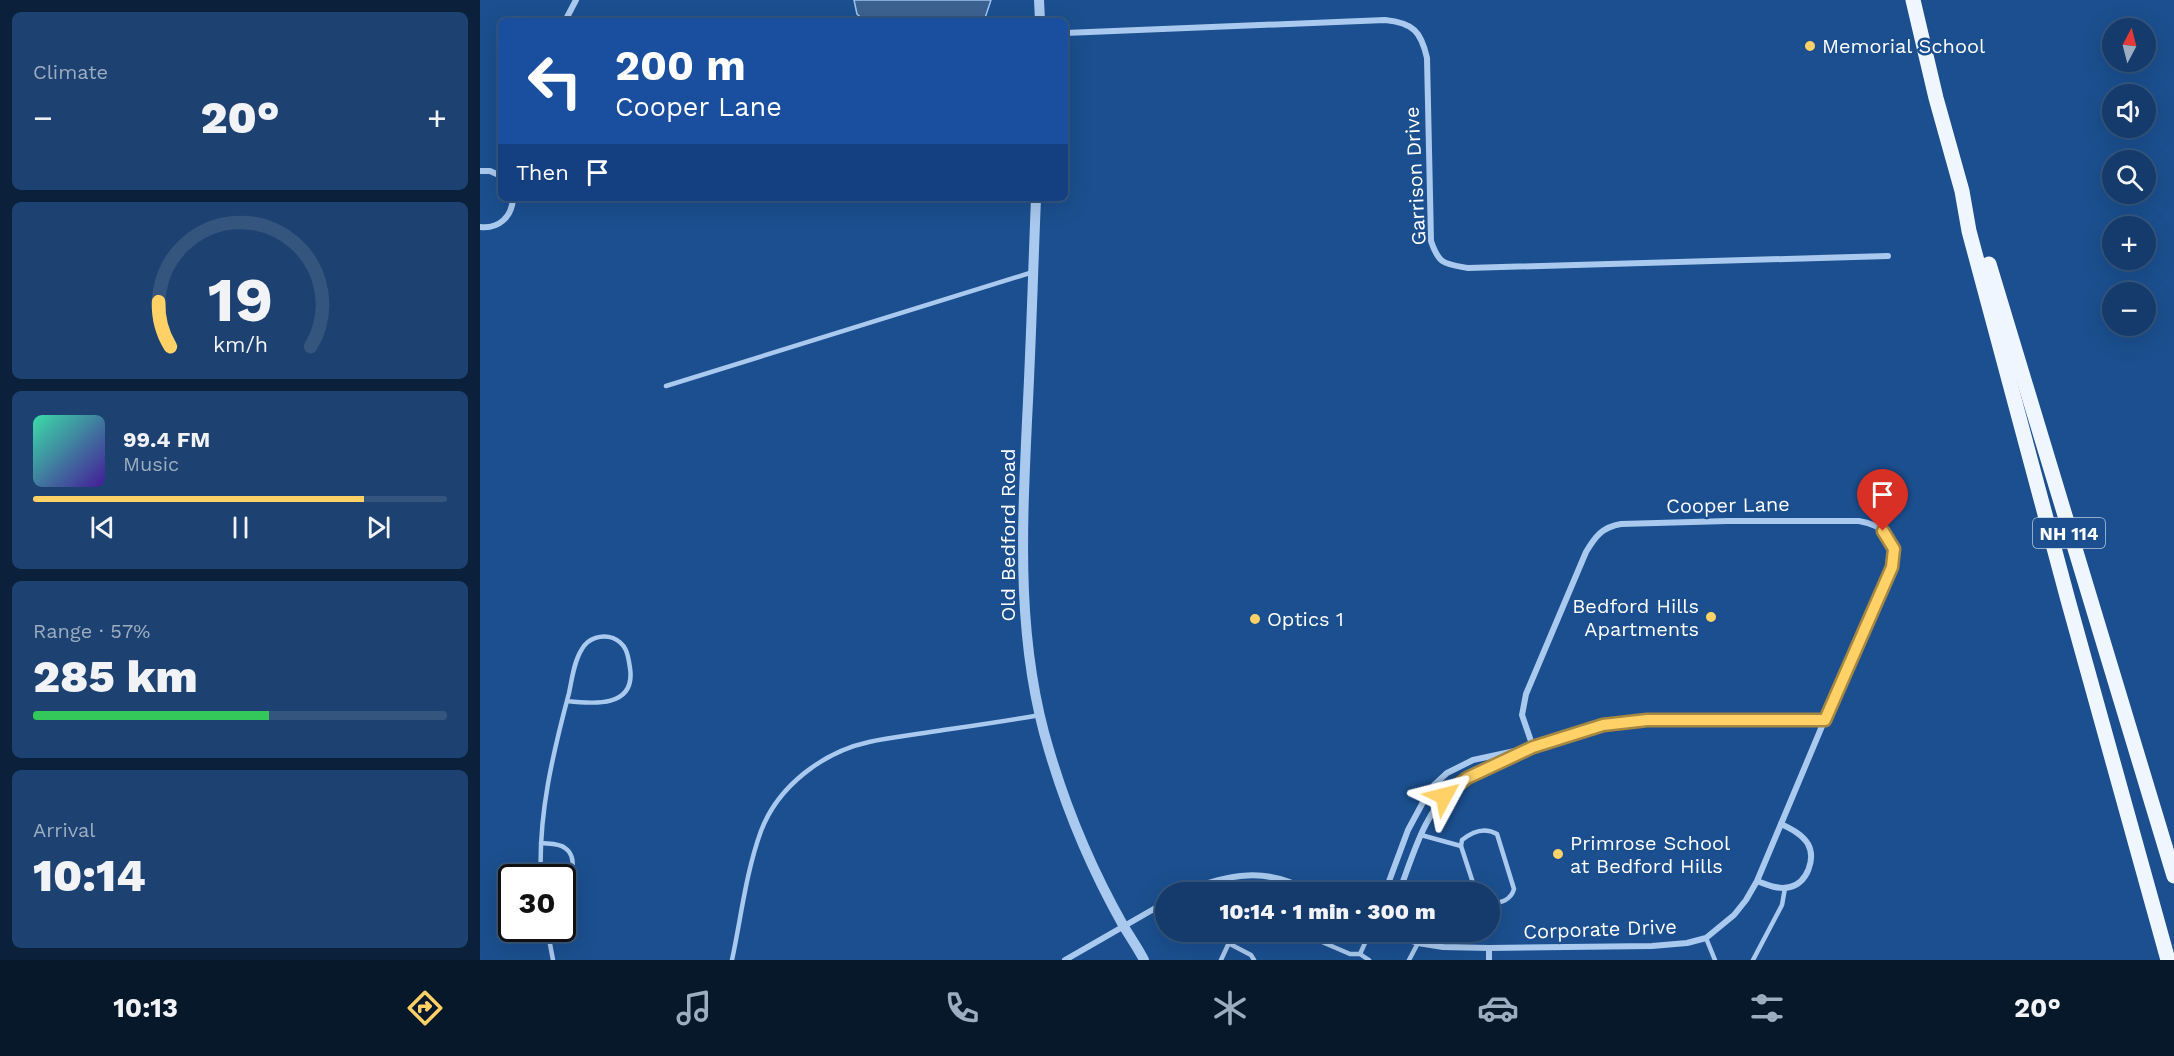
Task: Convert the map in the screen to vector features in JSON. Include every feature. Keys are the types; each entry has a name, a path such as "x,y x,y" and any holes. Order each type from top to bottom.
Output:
{"main road":[{"name":"NH 114","path":"1913,0 1936,98 1962,191 1969,231 2168,960"},
{"name":"NH 114","path":"1962,191 1980,236 2174,876"}],"street":[{"path":"567,18 576,0"},
{"path":"1040,0 1040,18"},
{"name":"Garrison Drive","path":"1068,33 1385,21 1401,22 1415,29 1423,43 1427,58 1431,241 1437,258 1447,264 1468,268 1888,256"},
{"path":"480,171 498,174"},
{"path":"480,227 492,227 505,220 513,206 513,201"},
{"name":"Old Bedford Road","path":"1036,201 1022,562 1025,621 1040,716 1048,748 1079,837 1123,926 1144,960"},
{"name":"Cooper Lane","path":"1533,747 1522,715 1526,694 1586,552 1599,532 1608,526 1727,521 1859,521 1878,526 1886,533 1894,549 1892,567 1781,825"},
{"path":"1389,882 1408,830 1434,785 1447,773 1473,760 1533,747 1584,730 1624,722 1825,720"},
{"path":"1403,882 1421,835 1438,803 1456,785 1467,778 1533,747"},
{"path":"1757,881 1785,888 1799,882 1806,875 1811,856 1809,846 1803,838 1781,825"},
{"name":"Corporate Drive","path":"1415,942 1443,947 1489,948 1652,946 1687,943 1706,938 1734,915 1757,881 1781,825"},
{"path":"1209,882 1244,875 1275,878 1285,882"},
{"path":"1065,960 1155,908"},
{"path":"1489,948 1490,960"}],"lane":[{"path":"666,386 1033,272"},
{"path":"541,864 547,790 567,701 581,650 588,641 598,637 611,637 622,643 628,654 631,674 630,684 623,694 605,702 567,701"},
{"path":"732,960 761,830 781,797 808,770 838,752 869,742 1040,716"},
{"path":"1473,882 1461,846 1462,840 1481,830 1489,830 1497,834 1514,889 1508,899 1500,902"},
{"path":"1421,835 1461,846"},
{"path":"541,843 558,844 569,851 571,864"},
{"path":"1752,960 1782,905 1785,888"},
{"path":"1706,938 1715,960"},
{"path":"550,942 553,960"},
{"path":"1322,942 1350,954 1360,954 1369,960"},
{"path":"1360,954 1365,942"},
{"path":"1221,960 1228,943 1253,958"},
{"path":"1409,960 1418,943"}],"water":[{"path":"854,0 991,0 985,18 862,18 857,14"}],"place":[{"name":"Memorial School","path":"1810,46"},
{"name":"Bedford Hills Apartments","path":"1711,617"},
{"name":"Optics 1","path":"1255,619"},
{"name":"Primrose School at Bedford Hills","path":"1558,854"}],"route":[{"path":"1444,796 1467,778 1533,747 1603,725 1647,720 1825,720 1892,567 1894,549 1890,539 1883,531"}]}
